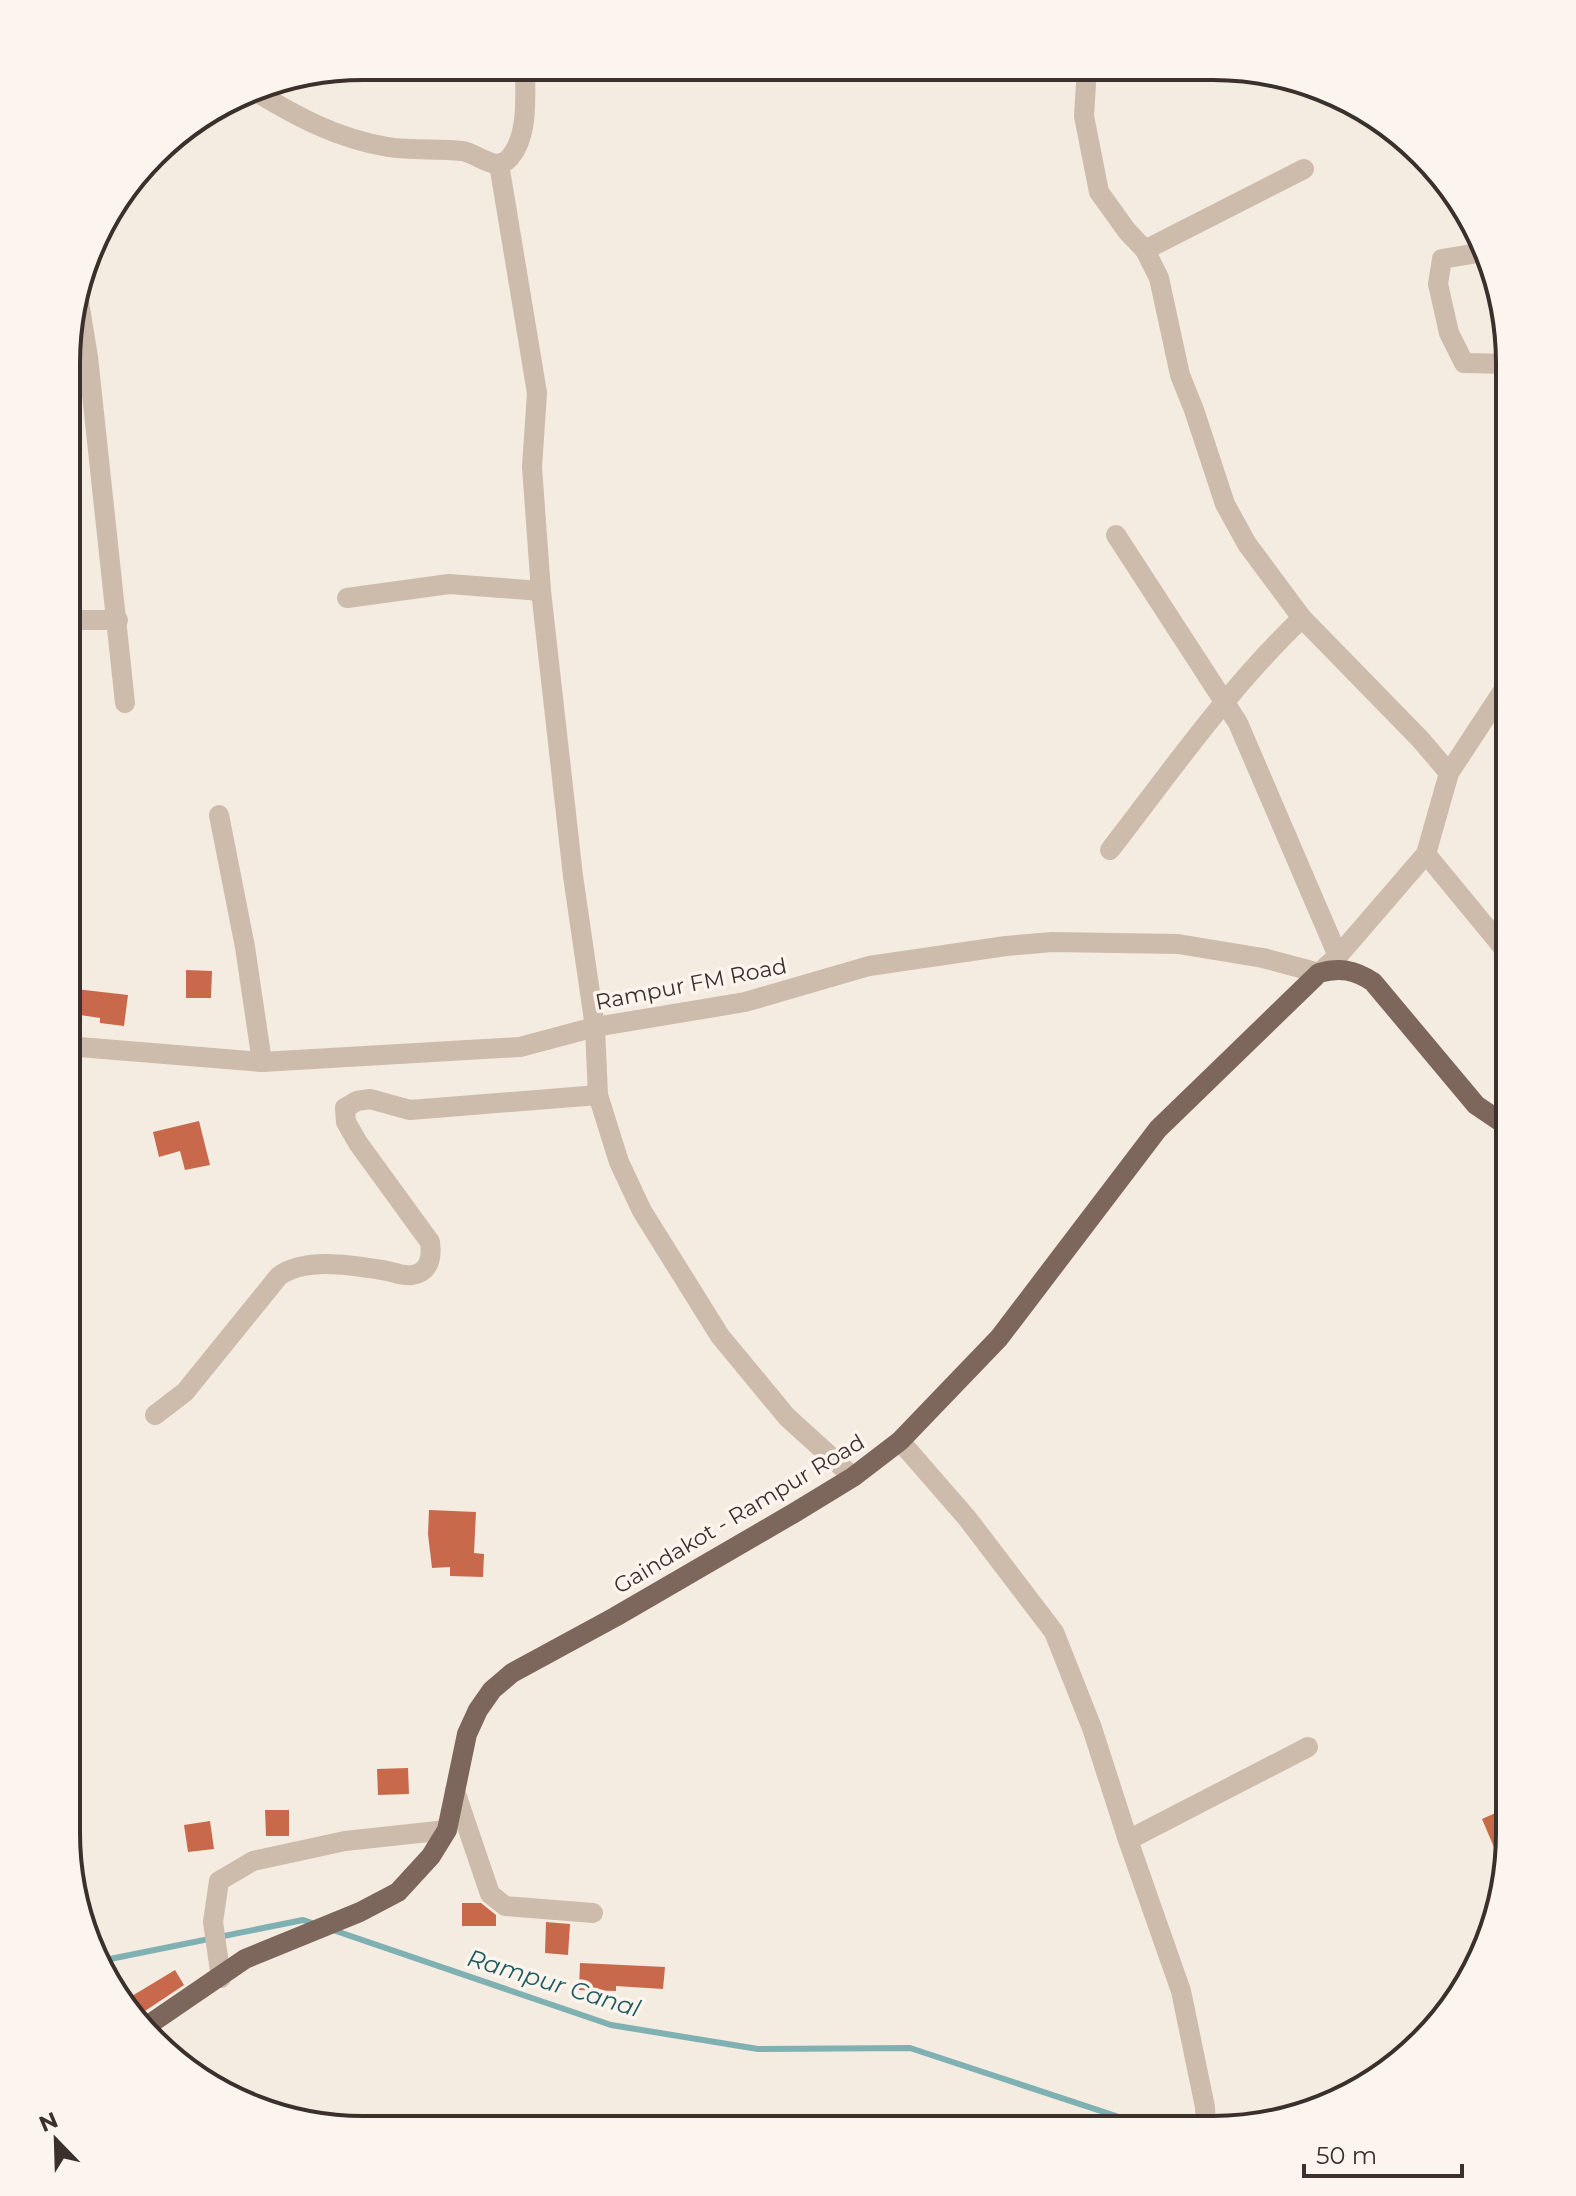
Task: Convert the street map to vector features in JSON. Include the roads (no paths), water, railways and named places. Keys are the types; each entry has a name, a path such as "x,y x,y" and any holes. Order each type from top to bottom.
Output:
{"main road":[{"path":"1319,973 1347,970 1373,982 1476,1105 1495,1118"},
{"name":"Gaindakot - Rampur Road","path":"153,2023 245,1959 360,1912 398,1892 414,1878 447,1830 467,1734 478,1710 492,1690 512,1673 615,1617 853,1477 900,1441 999,1338 1158,1129 1319,973"}],"street":[{"path":"1086,80 1084,116 1099,192 1145,250 1159,278 1180,375 1225,504 1247,544 1302,618 1449,773"},
{"path":"266,98 331,132 387,147 465,151 486,162 499,164 511,158 521,137 524,81"},
{"path":"499,164 537,393 532,467 541,591 573,876 595,1027 598,1095 619,1162 642,1211 720,1336 787,1417 853,1477"},
{"path":"1145,250 1304,169"},
{"path":"1473,254 1442,259 1438,284 1449,333 1464,363 1496,364"},
{"path":"82,323 125,703"},
{"path":"1116,535 1238,723 1338,956"},
{"path":"347,598 449,584 541,591"},
{"path":"1110,850 1225,701 1261,658 1302,618"},
{"path":"80,620 118,620"},
{"path":"1319,973 1338,956 1426,854 1449,773 1496,702"},
{"path":"219,815 245,947 262,1062"},
{"path":"1426,854 1496,939"},
{"name":"Rampur FM Road","path":"80,1048 262,1062 520,1047 595,1027 745,1002 869,966 1052,942 1178,944 1263,958 1319,973"},
{"path":"155,1415 185,1392 279,1276 289,1269 333,1265 411,1276 425,1270 432,1257 430,1242 358,1143 346,1122 345,1108 357,1101 370,1099 410,1110 598,1095"},
{"path":"900,1441 967,1518 1054,1632 1092,1728 1181,1991 1205,2116"},
{"path":"1128,1840 1308,1747"},
{"path":"455,1791 490,1894 505,1906 593,1913"},
{"path":"221,1978 213,1922 219,1881 253,1861 345,1841 447,1830"}],"waterway":[{"name":"Rampur Canal","path":"109,1959 303,1920 315,1924"},
{"name":"Rampur Canal","path":"333,1930 611,2025 758,2049 910,2048 1116,2116"}]}
